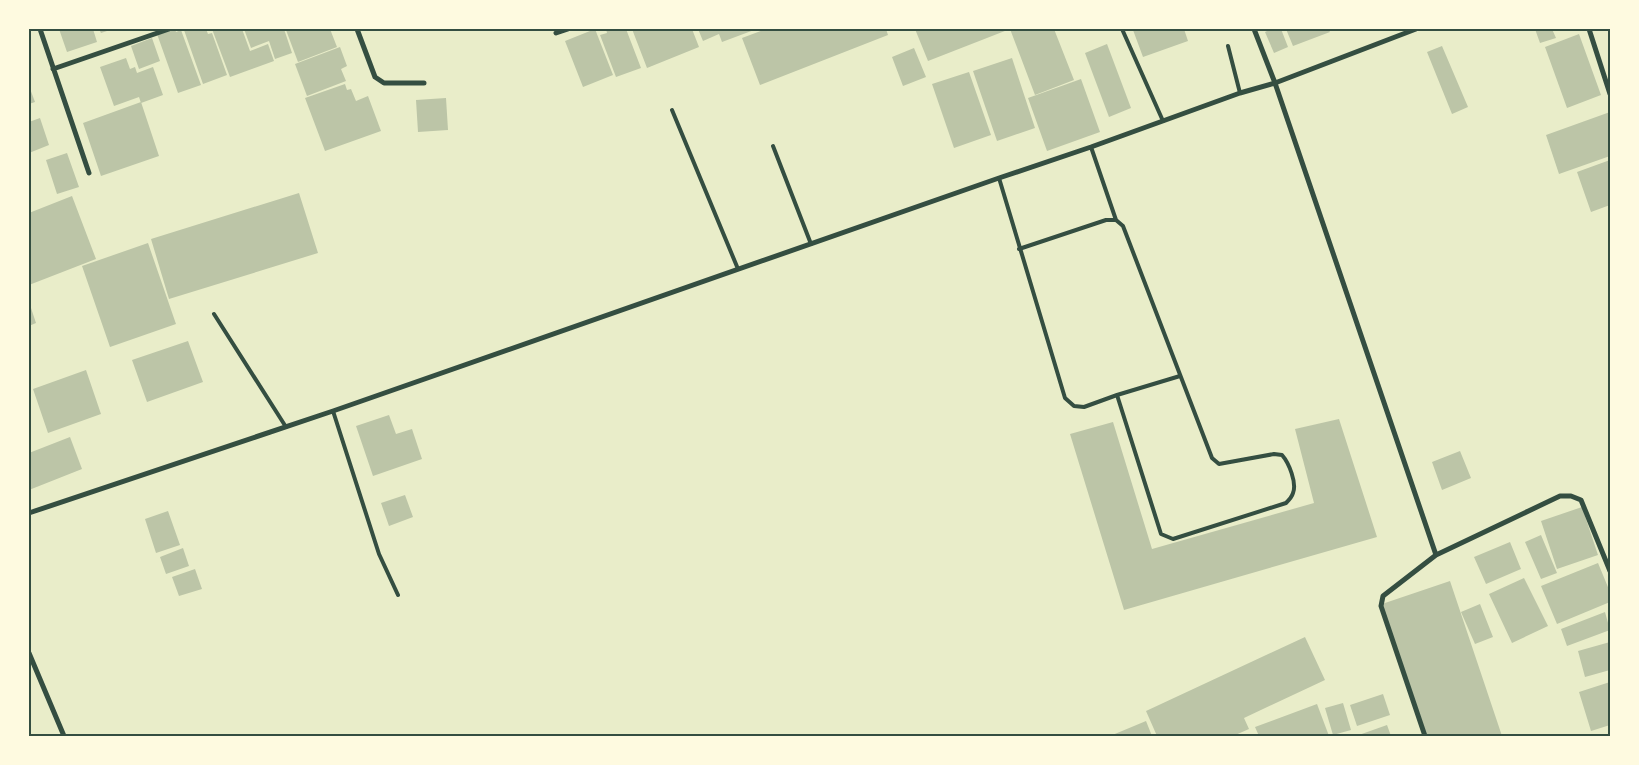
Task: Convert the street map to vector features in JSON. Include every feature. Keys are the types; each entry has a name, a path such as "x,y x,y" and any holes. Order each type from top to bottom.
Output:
{"street":[{"path":"40,29 89,173"},
{"path":"53,69 169,29"},
{"path":"356,29 376,77 384,83 424,84"},
{"path":"556,33 568,29"},
{"path":"1254,29 1275,83 1436,555"},
{"path":"29,513 333,411 1091,147 1240,93 1275,83 1413,29"},
{"path":"1589,29 1610,94"},
{"path":"1425,736 1381,606 1383,596 1436,555 1560,496 1571,496 1581,500 1610,571"},
{"path":"29,653 64,736"}],"lane":[{"path":"1122,29 1163,121"},
{"path":"1228,46 1240,93"},
{"path":"672,110 738,269"},
{"path":"773,146 811,244"},
{"path":"1091,147 1116,220 1124,226 1212,458 1219,464 1274,454 1282,455 1287,460 1295,487 1293,496 1286,503 1173,539 1161,534 1118,395"},
{"path":"999,178 1065,398 1074,406 1084,407 1180,376"},
{"path":"1019,249 1106,220 1116,220"},
{"path":"214,314 286,427"},
{"path":"333,411 378,554 398,594"}],"building":[{"path":"59,29 93,29 97,42 67,52"},
{"path":"99,29 113,29 101,33"},
{"path":"175,29 176,32 181,30 201,85 178,93 157,34"},
{"path":"206,29 208,34 212,33 227,75 203,84 184,30"},
{"path":"212,29 242,29 250,51 268,44 274,61 230,77"},
{"path":"244,29 284,29 292,53 275,59 269,41 251,48"},
{"path":"330,29 337,47 298,62 286,30"},
{"path":"595,29 613,75 583,87 565,41"},
{"path":"606,29 626,29 641,68 616,77 600,35 607,33"},
{"path":"632,29 692,29 699,47 647,68"},
{"path":"698,29 754,30 722,42 719,34 703,41"},
{"path":"766,29 886,29 888,35 760,85 742,38"},
{"path":"915,29 1010,29 928,61"},
{"path":"1010,29 1054,29 1074,80 1035,95"},
{"path":"1184,29 1188,41 1143,57 1133,30"},
{"path":"1271,29 1281,29 1288,47 1274,53 1265,32"},
{"path":"1286,29 1328,29 1330,32 1293,46"},
{"path":"1535,29 1552,29 1556,38 1540,43"},
{"path":"1579,34 1601,95 1567,108 1545,47"},
{"path":"152,38 160,61 139,69 131,46"},
{"path":"1107,44 1131,108 1109,117 1085,53"},
{"path":"1442,46 1468,107 1452,114 1427,52"},
{"path":"340,47 347,66 341,69 346,81 307,96 295,64"},
{"path":"914,48 926,77 903,86 892,57"},
{"path":"126,58 130,69 135,67 137,73 153,67 163,95 141,103 139,97 114,106 100,67"},
{"path":"1012,58 1035,128 997,141 973,71"},
{"path":"969,72 991,135 954,148 932,84"},
{"path":"1081,79 1100,132 1047,151 1028,98"},
{"path":"345,84 347,90 351,89 356,101 368,96 381,131 325,151 305,98"},
{"path":"29,86 35,102 29,104"},
{"path":"446,98 448,130 418,132 416,100"},
{"path":"141,102 159,156 101,176 83,123"},
{"path":"1610,112 1610,156 1559,174 1546,135"},
{"path":"40,118 49,145 29,153 29,122"},
{"path":"67,153 79,187 57,194 46,160"},
{"path":"1610,160 1610,205 1591,212 1577,172"},
{"path":"299,193 318,253 169,299 151,239"},
{"path":"72,196 96,259 29,285 29,213"},
{"path":"148,243 176,324 110,347 82,266"},
{"path":"29,302 36,323 29,326"},
{"path":"188,341 203,382 147,402 132,360"},
{"path":"86,370 101,414 48,433 33,389"},
{"path":"389,415 396,434 412,429 422,459 373,476 356,426"},
{"path":"1339,419 1377,537 1124,610 1070,434 1113,422 1152,549 1314,503 1295,429"},
{"path":"70,437 82,469 29,490 29,453"},
{"path":"1460,451 1471,478 1442,490 1432,462"},
{"path":"405,495 413,517 389,526 381,503"},
{"path":"1582,507 1598,555 1557,569 1541,521"},
{"path":"168,511 180,545 156,553 145,519"},
{"path":"1541,535 1557,573 1541,579 1525,542"},
{"path":"1510,542 1521,569 1486,584 1474,557"},
{"path":"183,548 189,566 166,574 160,557"},
{"path":"1598,563 1610,592 1610,602 1557,624 1541,586"},
{"path":"195,569 202,589 179,596 172,577"},
{"path":"1524,578 1548,626 1512,643 1489,594"},
{"path":"1450,581 1502,736 1427,736 1382,604"},
{"path":"1480,604 1493,637 1475,644 1461,612"},
{"path":"1605,612 1610,630 1567,646 1561,629"},
{"path":"1305,637 1325,680 1244,718 1249,729 1233,736 1157,736 1146,711"},
{"path":"1610,642 1610,670 1585,677 1578,651"},
{"path":"1610,682 1610,725 1591,731 1579,692"},
{"path":"1383,694 1390,715 1357,726 1350,705"},
{"path":"1343,703 1351,730 1333,735 1325,708"},
{"path":"1317,704 1329,736 1259,736 1255,727"},
{"path":"1146,721 1152,736 1110,736"},
{"path":"1387,725 1391,736 1356,736"}]}
